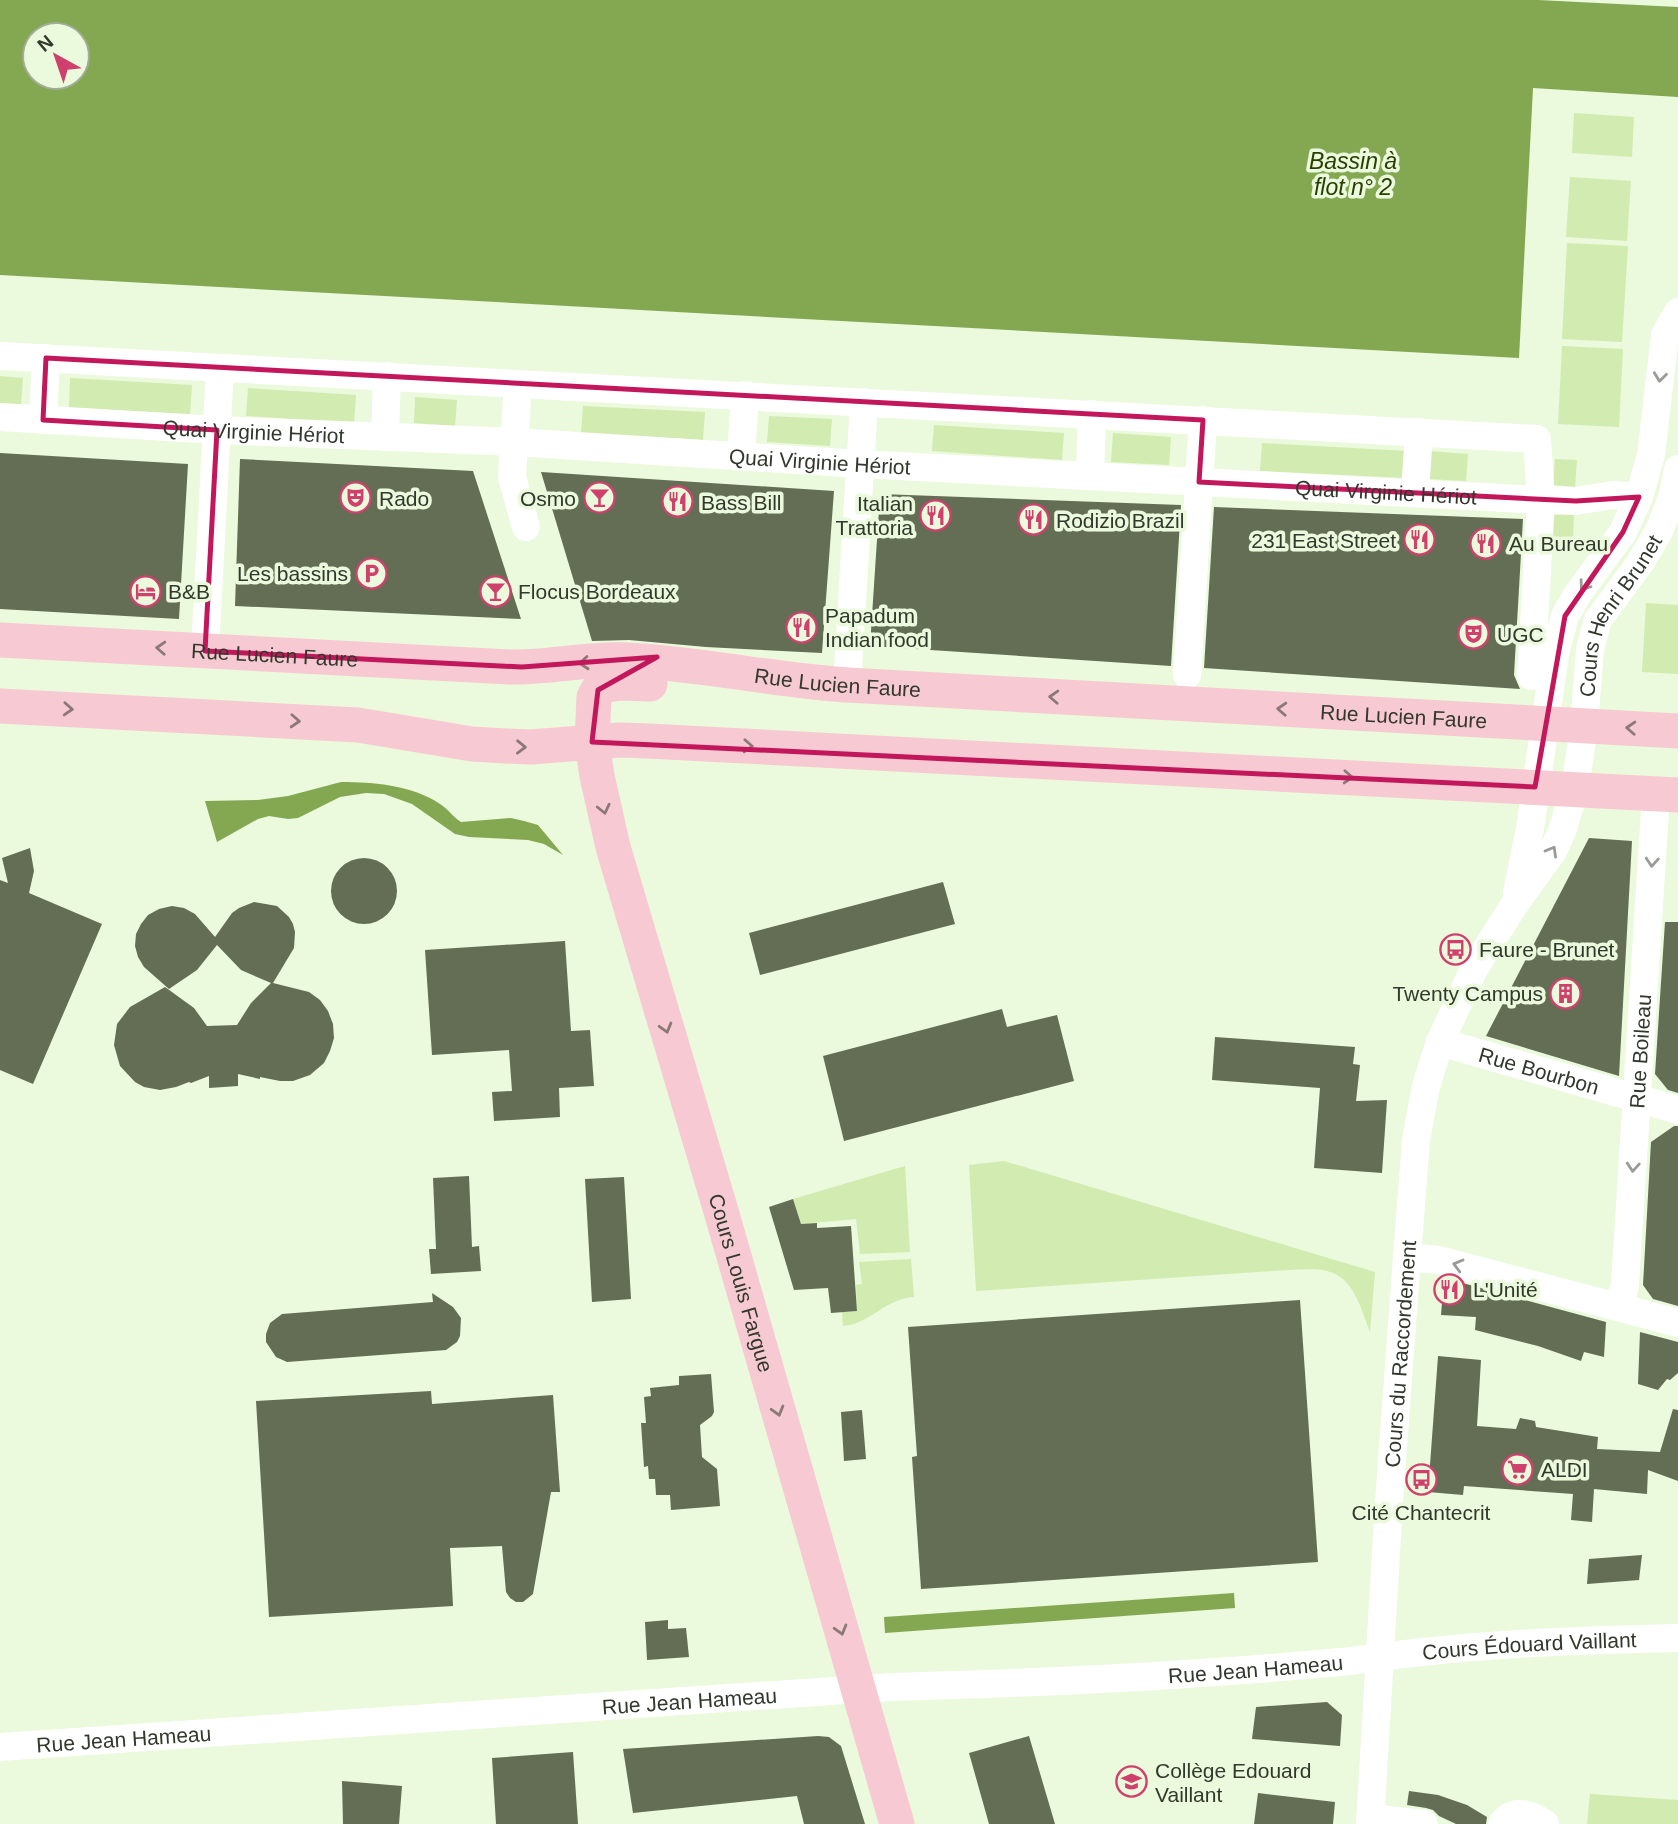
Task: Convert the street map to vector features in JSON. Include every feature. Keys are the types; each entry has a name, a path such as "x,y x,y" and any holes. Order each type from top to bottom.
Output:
{"main road":[{"name":"Rue Lucien Faure","path":"0,639 522,667 624,660 698,665 771,678 847,685 1678,731"},
{"name":"Cours Louis Fargue","path":"771,678 723,687 622,683 607,685 598,690 594,697 592,742 613,847 721,1211 897,1824"},
{"path":"0,706 358,725 483,745 531,747 648,741 1667,794"}],"street":[{"name":"Cours Henri Brunet","path":"1535,787 1555,654 1565,616 1623,532 1639,497 1651,455 1665,335 1678,312"},
{"path":"0,356 1537,439 1541,500 1531,676"},
{"path":"43,420 46,358"},
{"path":"205,651 220,368"},
{"path":"385,437 387,376"},
{"path":"518,385 512,477 526,527"},
{"path":"741,456 745,396"},
{"path":"847,685 864,402"},
{"path":"1090,476 1092,414"},
{"name":"Quai Virginie Hériot","path":"0,417 217,430 514,442 861,464 1541,500 1576,501 1613,495 1639,497"},
{"path":"1187,675 1203,420"},
{"path":"1415,493 1419,432"},
{"name":"Cours Henri Brunet","path":"1575,789 1584,726 1590,649 1598,620 1640,563 1659,531 1672,498 1678,469"},
{"name":"Cours du Raccordement","path":"1514,905 1526,858 1535,787"},
{"name":"Cours du Raccordement","path":"1370,1821 1389,1502 1420,1115 1440,1042 1474,969 1514,905 1553,851 1575,789"},
{"name":"Rue Boileau","path":"1619,1307 1625,1285 1637,1099 1667,794"},
{"name":"Rue Bourbon","path":"1440,1042 1678,1110"},
{"path":"1407,1257 1439,1259 1678,1323"},
{"name":"Cours Édouard Vaillant","path":"1380,1657 1544,1644 1678,1638"},
{"name":"Rue Jean Hameau","path":"0,1747 858,1690 1033,1682 1340,1662 1380,1657"},
{"path":"1502,1824 1517,1814 1535,1817 1545,1824"},
{"path":"1370,1821 1424,1824"}],"highlighted area":[{"path":"46,358 1203,420 1199,482 1576,501 1639,497 1623,532 1565,616 1535,787 592,742 598,690 657,657 522,667 205,651 217,430 43,420"}],"shaded area":[{"path":"1574,113 1634,117 1632,157 1572,153"},
{"path":"1570,177 1631,181 1627,241 1566,237"},
{"path":"1567,243 1628,246 1622,342 1562,339"},
{"path":"1562,346 1623,349 1619,427 1558,424"},
{"path":"0,376 23,378 21,406 0,405"},
{"path":"70,378 192,385 190,414 69,408"},
{"path":"248,388 356,395 354,423 246,416"},
{"path":"415,397 457,400 455,426 414,423"},
{"path":"583,406 705,412 703,440 581,433"},
{"path":"769,416 832,419 830,446 767,442"},
{"path":"934,425 1064,433 1062,460 932,451"},
{"path":"1113,433 1171,437 1169,465 1111,462"},
{"path":"1262,443 1407,451 1405,478 1260,471"},
{"path":"1429,451 1468,454 1466,481 1427,479"},
{"path":"1555,459 1577,460 1575,487 1553,485"},
{"path":"1552,509 1574,510 1573,543 1550,542"},
{"path":"1646,603 1678,605 1678,674 1642,672"},
{"path":"1004,1161 1375,1272 1370,1332 1360,1304 1350,1287 1336,1274 1318,1270 976,1291 969,1165"},
{"path":"905,1166 910,1252 860,1254 856,1219 801,1224 793,1199"},
{"path":"911,1259 914,1297 904,1298 862,1321 843,1326 842,1312 857,1311 856,1285 862,1284 859,1262"},
{"path":"1590,1794 1678,1800 1678,1824 1587,1824"}],"water":[{"name":"Bassin à flot n° 2","path":"0,0 1538,0 1678,7 1678,97 1533,88 1519,358 0,275"},
{"path":"341,782 379,784 417,793 440,804 461,822 511,818 538,825 563,855 544,844 528,840 455,834 412,804 384,794 366,793 340,797 298,818 269,816 258,819 217,842 205,801 258,800 288,796"},
{"path":"1234,1593 1235,1608 885,1633 884,1617"}],"building":[{"path":"0,453 188,464 179,619 0,609"},
{"name":"Les bassins","path":"240,459 473,471 521,619 235,606"},
{"path":"541,472 834,491 822,653 629,640 592,641"},
{"path":"880,494 1181,505 1171,666 870,646"},
{"path":"1214,507 1523,519 1514,675 1520,689 1204,668"},
{"name":"Twenty Campus","path":"1589,838 1632,841 1619,1076 1486,1036"},
{"path":"30,848 34,871 29,893 102,924 33,1084 0,1070 0,880 8,883 2,858"},
{"path":"358,858 370,858 382,863 392,873 397,891 395,904 382,919 370,924 358,924 346,919 336,909 331,897 331,885 336,873 346,863"},
{"path":"943,882 955,924 760,975 749,933"},
{"path":"254,902 277,906 293,924 294,948 273,983 309,992 320,1000 328,1011 334,1038 324,1063 310,1075 293,1081 260,1079 238,1074 238,1086 209,1088 209,1076 160,1090 135,1082 120,1066 114,1045 117,1024 130,1007 165,987 194,1008 207,1026 237,1025 251,1003 271,983 241,970 217,945 197,970 169,989 144,967 138,957 136,934 141,924 148,915 159,909 172,906 184,908 195,914 215,937 232,913"},
{"path":"1665,922 1678,922 1678,1093 1668,1090 1655,1074"},
{"path":"565,941 571,1031 590,1030 594,1086 559,1088 560,1117 494,1121 492,1092 512,1091 509,1050 432,1055 425,950"},
{"path":"1002,1009 1007,1027 1057,1015 1074,1081 844,1141 823,1056"},
{"path":"1215,1037 1355,1047 1353,1064 1360,1065 1356,1101 1387,1100 1382,1173 1314,1168 1320,1088 1212,1080"},
{"path":"1678,1126 1678,1306 1653,1299 1643,1285 1651,1142"},
{"path":"469,1176 472,1247 479,1246 481,1271 431,1274 429,1249 436,1249 433,1178"},
{"path":"624,1177 631,1299 592,1302 585,1179"},
{"path":"793,1199 801,1224 817,1223 817,1228 851,1226 857,1311 831,1313 828,1288 794,1290 769,1207"},
{"path":"1444,1278 1606,1322 1604,1357 1584,1352 1581,1361 1538,1346 1475,1330 1476,1317 1441,1315"},
{"path":"432,1293 453,1307 461,1318 460,1336 457,1342 446,1350 287,1362 276,1357 266,1342 270,1323 282,1314 433,1302"},
{"path":"1300,1300 1318,1562 921,1589 912,1457 917,1456 908,1327"},
{"path":"1640,1332 1678,1342 1678,1373 1670,1380 1667,1379 1658,1390 1638,1384"},
{"path":"1438,1356 1481,1360 1477,1426 1516,1429 1520,1418 1535,1421 1536,1427 1598,1437 1597,1449 1660,1452 1673,1409 1678,1410 1678,1481 1648,1470 1647,1494 1594,1489 1592,1522 1571,1520 1573,1494 1464,1486 1463,1495 1428,1492"},
{"path":"711,1374 714,1412 700,1425 702,1457 717,1469 720,1506 671,1510 670,1495 656,1495 655,1479 649,1479 648,1466 644,1467 641,1423 646,1423 644,1397 651,1396 650,1388 679,1385 679,1376"},
{"path":"431,1391 432,1404 553,1395 560,1492 551,1492 533,1594 523,1602 516,1602 506,1592 502,1546 450,1548 453,1606 269,1617 256,1401"},
{"path":"862,1410 866,1459 844,1461 841,1412"},
{"path":"1642,1555 1639,1580 1587,1584 1589,1559"},
{"path":"668,1620 668,1629 686,1628 689,1657 647,1660 645,1622"},
{"path":"1327,1702 1342,1715 1340,1746 1252,1739 1256,1707"},
{"path":"1029,1736 1055,1824 989,1824 969,1753"},
{"path":"829,1737 841,1746 865,1824 804,1824 797,1796 633,1813 623,1749"},
{"path":"573,1752 578,1824 496,1824 492,1758"},
{"path":"342,1781 402,1786 399,1824 343,1824"},
{"path":"1409,1791 1438,1795 1467,1805 1487,1817 1486,1824 1456,1824 1433,1810 1407,1805"},
{"path":"1258,1793 1335,1802 1333,1824 1254,1824"}],"place":[{"name":"Rado","path":"356,498"},
{"name":"Osmo","path":"599,498"},
{"name":"Bass Bill","path":"678,502"},
{"name":"Italian Trattoria","path":"936,515"},
{"name":"Rodizio Brazil","path":"1033,520"},
{"name":"231 East Street","path":"1419,540"},
{"name":"Au Bureau","path":"1486,543"},
{"name":"Les bassins","path":"371,573"},
{"name":"B&B","path":"145,591"},
{"name":"Flocus Bordeaux","path":"495,591"},
{"name":"Papadum Indian food","path":"802,627"},
{"name":"UGC","path":"1474,634"},
{"name":"Faure - Brunet","path":"1456,949"},
{"name":"Twenty Campus","path":"1566,993"},
{"name":"L'Unité","path":"1450,1289"},
{"name":"ALDI","path":"1518,1469"},
{"name":"Cité Chantecrit","path":"1421,1480"},
{"name":"Collège Edouard Vaillant","path":"1132,1782"}]}
